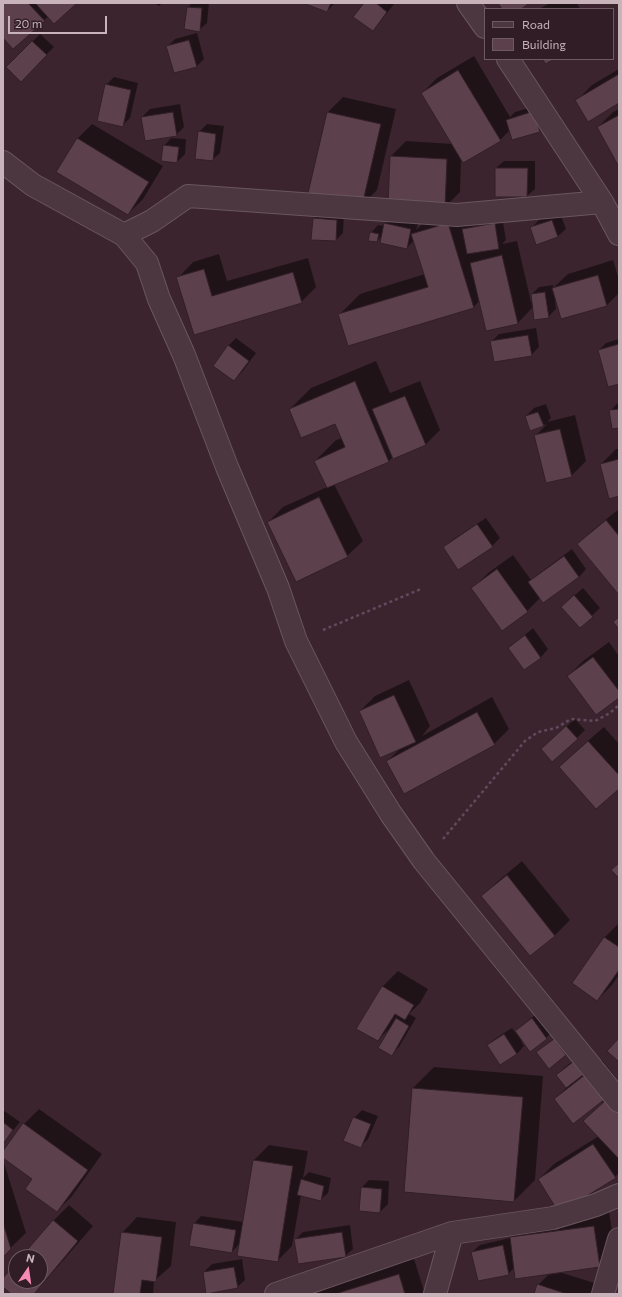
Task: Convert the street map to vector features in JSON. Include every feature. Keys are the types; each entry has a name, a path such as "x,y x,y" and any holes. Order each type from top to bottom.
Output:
{"street":[{"path":"468,3 484,26"},
{"path":"509,60 602,202 619,234"},
{"path":"3,162 33,185 124,235 147,263 159,299 184,355 227,467 278,588 296,641 346,742 391,814 424,861 619,1100"},
{"path":"124,235 152,221 188,196 457,215 602,202"},
{"path":"276,1294 452,1233 553,1218 596,1205 619,1195"},
{"path":"435,1294 452,1233"},
{"path":"603,1294 619,1239"}],"path":[{"path":"296,641 421,589"},
{"path":"424,861 525,741 538,732 556,728 571,719 595,722 610,713 619,705"}],"building":[{"path":"3,3 28,3 45,21 13,49 3,38"},
{"path":"35,3 77,3 54,24"},
{"path":"303,3 331,3 327,12"},
{"path":"364,3 376,3 387,12 373,31 353,17"},
{"path":"498,3 530,3 522,8 501,8"},
{"path":"187,7 202,8 200,32 184,29"},
{"path":"189,40 197,67 174,73 166,46"},
{"path":"32,41 47,55 21,82 6,67"},
{"path":"543,60 553,60 545,64"},
{"path":"458,70 501,141 463,163 421,93"},
{"path":"619,74 619,103 588,122 575,100"},
{"path":"105,84 131,90 123,127 97,121"},
{"path":"534,111 540,132 512,140 506,120"},
{"path":"173,112 177,136 145,141 141,117"},
{"path":"327,112 381,124 362,206 308,193"},
{"path":"619,115 619,167 597,127"},
{"path":"198,131 216,134 213,161 195,159"},
{"path":"77,138 149,182 128,215 56,172"},
{"path":"163,145 179,147 177,163 161,161"},
{"path":"390,156 447,159 445,208 388,205"},
{"path":"495,168 528,168 527,197 495,197"},
{"path":"313,218 337,220 336,241 311,240"},
{"path":"552,220 558,237 536,245 530,227"},
{"path":"384,223 411,229 407,249 380,243"},
{"path":"448,223 474,308 348,346 338,314 428,287 411,234"},
{"path":"495,223 499,249 467,254 462,229"},
{"path":"370,232 379,234 377,242 368,241"},
{"path":"502,255 518,324 486,331 470,263"},
{"path":"204,269 212,296 293,272 302,303 194,335 176,277"},
{"path":"598,275 607,306 561,319 552,288"},
{"path":"545,292 549,318 534,320 531,294"},
{"path":"528,335 532,356 494,362 490,341"},
{"path":"619,344 619,384 608,387 598,350"},
{"path":"228,345 249,361 234,381 213,366"},
{"path":"355,381 389,462 327,488 314,461 345,447 335,424 301,438 289,409"},
{"path":"405,396 426,445 393,459 372,409"},
{"path":"619,409 619,428 612,429 609,410"},
{"path":"538,412 544,426 530,431 525,416"},
{"path":"560,429 572,477 546,483 534,435"},
{"path":"619,459 619,496 609,499 600,464"},
{"path":"319,497 348,557 296,582 267,522"},
{"path":"606,520 619,536 619,595 577,544"},
{"path":"477,524 493,547 458,570 443,547"},
{"path":"564,556 579,577 543,603 528,582"},
{"path":"497,569 528,612 502,631 471,588"},
{"path":"574,595 593,617 580,628 561,607"},
{"path":"619,617 619,629 613,622"},
{"path":"525,635 541,658 524,670 508,648"},
{"path":"593,657 619,691 619,698 596,715 567,676"},
{"path":"394,695 416,742 380,758 359,711"},
{"path":"477,712 495,745 404,794 386,761"},
{"path":"566,726 578,739 552,762 541,749"},
{"path":"588,741 619,775 619,789 596,809 559,767"},
{"path":"619,863 619,878 611,870"},
{"path":"507,875 555,936 530,956 481,896"},
{"path":"604,937 619,947 619,970 597,1001 572,983"},
{"path":"382,986 414,1005 405,1020 395,1014 378,1041 356,1029"},
{"path":"396,1018 409,1026 392,1056 378,1048"},
{"path":"532,1018 547,1039 530,1052 515,1031"},
{"path":"504,1034 517,1054 500,1065 487,1045"},
{"path":"619,1038 619,1062 607,1051"},
{"path":"554,1039 566,1055 549,1069 536,1052"},
{"path":"573,1062 583,1075 566,1088 556,1075"},
{"path":"586,1074 605,1099 573,1124 554,1099"},
{"path":"412,1088 523,1097 514,1202 404,1192"},
{"path":"606,1100 619,1113 619,1159 583,1121"},
{"path":"353,1117 371,1124 361,1148 343,1141"},
{"path":"3,1122 13,1130 3,1144"},
{"path":"23,1123 88,1170 57,1212 25,1189 32,1179 3,1158 3,1151"},
{"path":"593,1144 616,1178 559,1213 538,1179"},
{"path":"253,1160 293,1166 278,1262 237,1256"},
{"path":"301,1179 324,1186 321,1201 297,1195"},
{"path":"361,1187 382,1189 380,1213 359,1211"},
{"path":"53,1220 78,1241 48,1277 48,1249 28,1249"},
{"path":"3,1223 11,1249 8,1249 8,1252 3,1257"},
{"path":"193,1223 236,1230 232,1253 189,1246"},
{"path":"594,1226 600,1267 515,1279 510,1237"},
{"path":"121,1232 162,1237 156,1282 142,1280 140,1294 113,1294"},
{"path":"342,1232 346,1257 298,1264 294,1239"},
{"path":"503,1245 509,1275 478,1281 471,1252"},
{"path":"234,1267 238,1288 206,1294 203,1272"},
{"path":"8,1272 8,1289 38,1289 34,1294 11,1294 3,1287 3,1278"},
{"path":"399,1274 405,1294 335,1294"},
{"path":"537,1284 567,1294 534,1294"}]}
